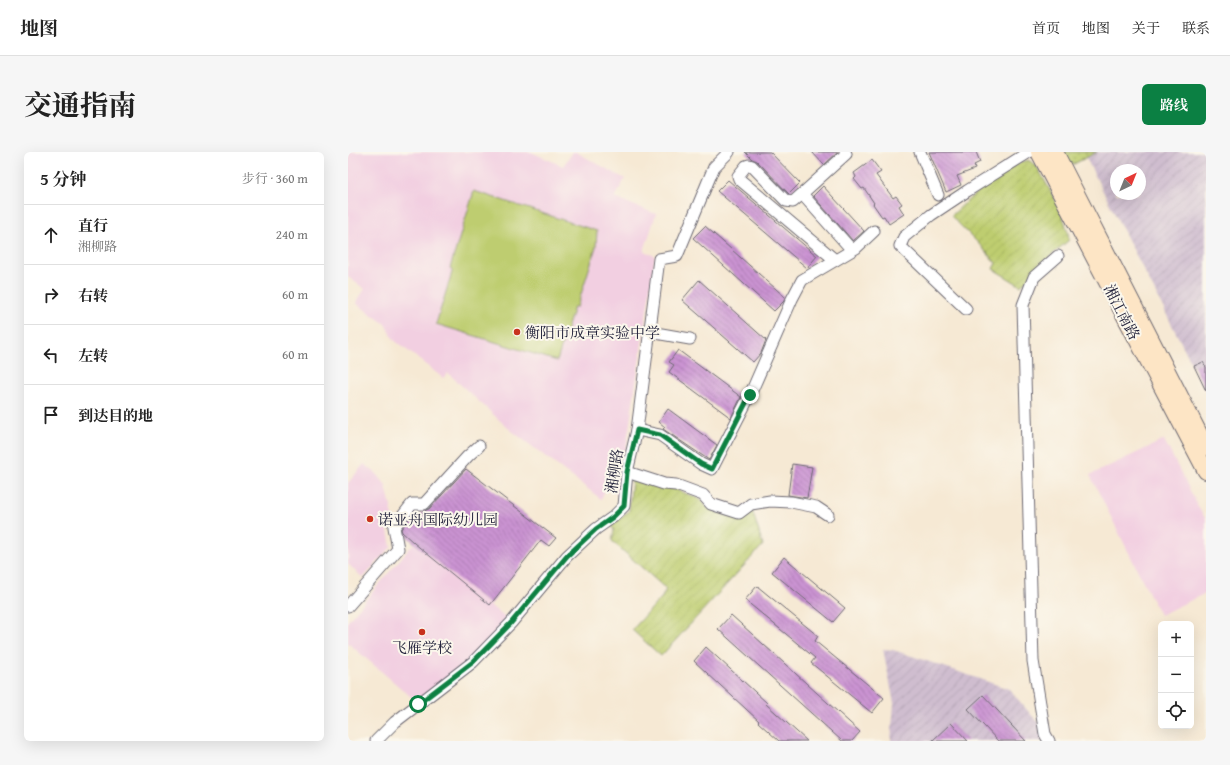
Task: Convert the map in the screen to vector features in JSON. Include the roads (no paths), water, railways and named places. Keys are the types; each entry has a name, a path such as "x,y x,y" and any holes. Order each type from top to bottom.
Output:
{"main road":[{"name":"湘江南路","path":"1039,152 1206,471"},
{"name":"湘江南路","path":"1055,152 1206,447"}],"street":[{"name":"湘柳路","path":"376,741 396,722 473,662 511,623 567,556 624,506 627,472 637,430 659,259 677,256 714,167 729,152"},
{"path":"835,260 738,179 738,176 746,166 752,166 786,201 793,202 846,154 845,152"},
{"path":"920,152 938,195"},
{"path":"966,309 900,246 904,237 931,215 1029,152"},
{"path":"802,194 852,250"},
{"path":"637,430 660,435 701,464 712,469 750,395 802,280 852,250 874,231"},
{"path":"1049,741 1045,734 1033,661 1023,305 1034,277 1058,256"},
{"path":"650,332 690,339"},
{"path":"348,606 398,549 394,527 412,504 424,504 479,446"},
{"path":"627,472 664,484 683,487 704,495 711,504 738,513 751,504 770,501 791,502 816,507 828,515"}],"place":[{"name":"衡阳市成章实验中学","path":"517,332"},
{"name":"诺亚舟国际幼儿园","path":"370,519"},
{"name":"飞雁学校","path":"422,632"}]}
